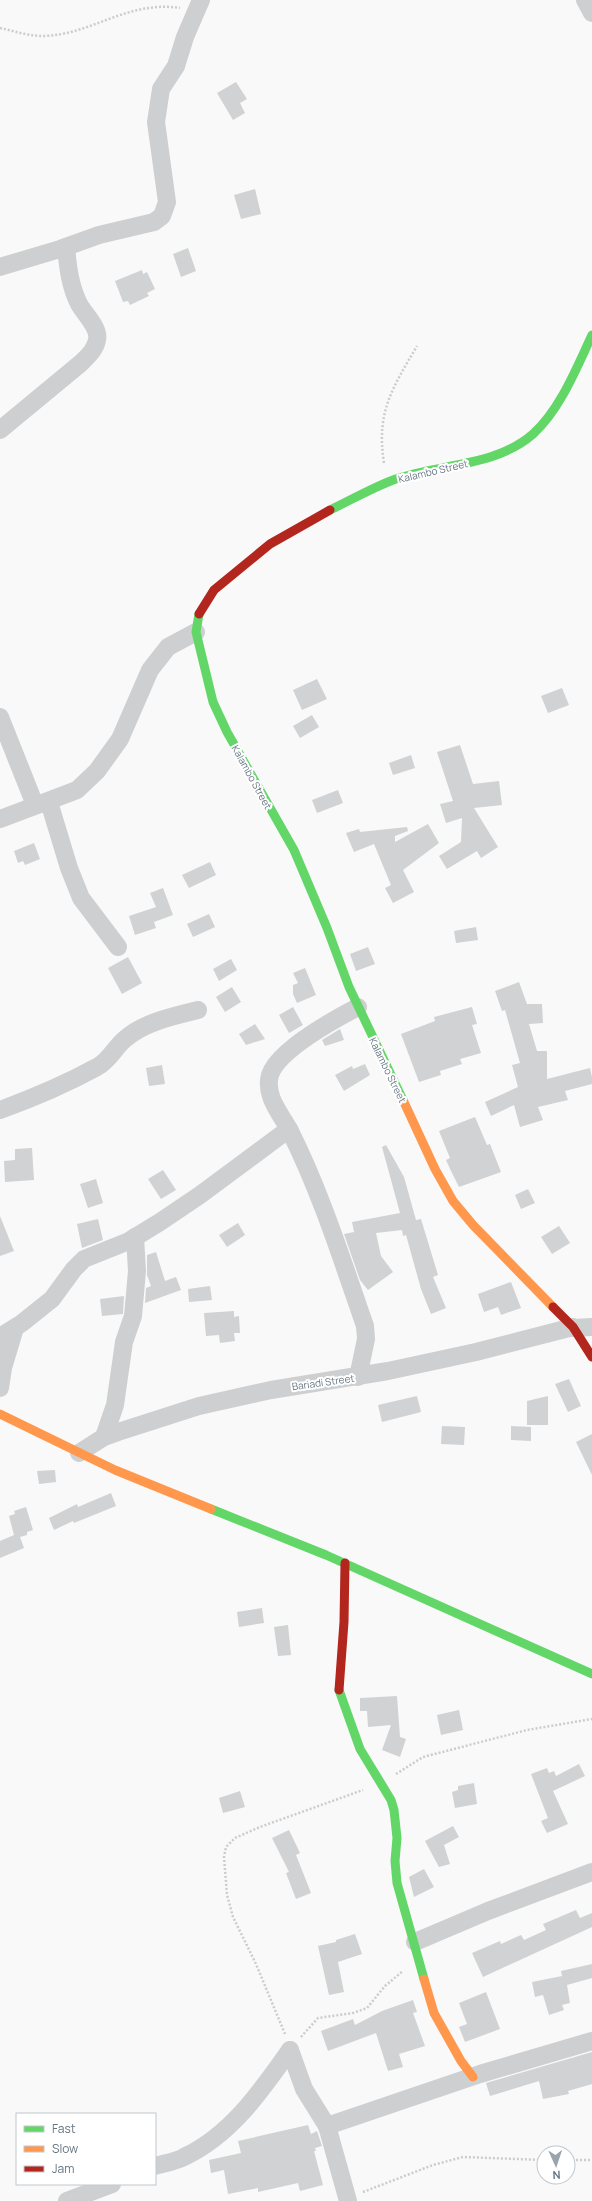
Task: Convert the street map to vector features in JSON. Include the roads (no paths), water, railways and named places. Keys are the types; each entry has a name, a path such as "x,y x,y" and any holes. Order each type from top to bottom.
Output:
{"street":[{"path":"585,0 592,13"},
{"path":"0,267 66,247 99,235 154,222 162,216 167,202 156,122 161,89 176,66 185,37 199,6"},
{"path":"0,430 81,363 93,351 98,339 94,326 73,292 68,273 66,247"},
{"name":"Kalambo Street","path":"592,335 569,384 553,409 534,433 515,447 488,458 394,480 270,544 214,590 199,614 196,632 213,702 227,732 294,850 358,1007 453,1201 473,1225 574,1327 592,1357"},
{"path":"0,819 77,790 97,771 120,739 150,670 168,647 196,632"},
{"path":"0,717 42,803 82,898 100,925 118,947"},
{"path":"358,1007 331,1022 298,1044 282,1058 270,1075 270,1088 274,1104 289,1129 310,1173 365,1326 366,1339 358,1377"},
{"path":"0,1110 37,1096 99,1066 126,1038 140,1029 174,1016 198,1010"},
{"path":"0,1388 8,1332 52,1299 74,1269 84,1259 135,1237 200,1195 289,1129"},
{"path":"104,1438 115,1405 124,1342 133,1316 137,1283 135,1237"},
{"name":"Bariadi Street","path":"79,1453 104,1438 200,1406 238,1397 358,1377 476,1352 574,1327 592,1327"},
{"path":"0,1410 79,1453 164,1490 345,1563 592,1674"},
{"path":"345,1563 344,1622 338,1684 339,1694 355,1738 394,1810 397,1838 395,1862 397,1883 434,2013 461,2061 473,2077"},
{"path":"416,1946 488,1911 592,1872"},
{"path":"327,2126 473,2077 592,2041"},
{"path":"156,2166 183,2158 223,2132 253,2100 290,2050 304,2088 327,2126 345,2200"},
{"path":"67,2201 109,2185"}]}
